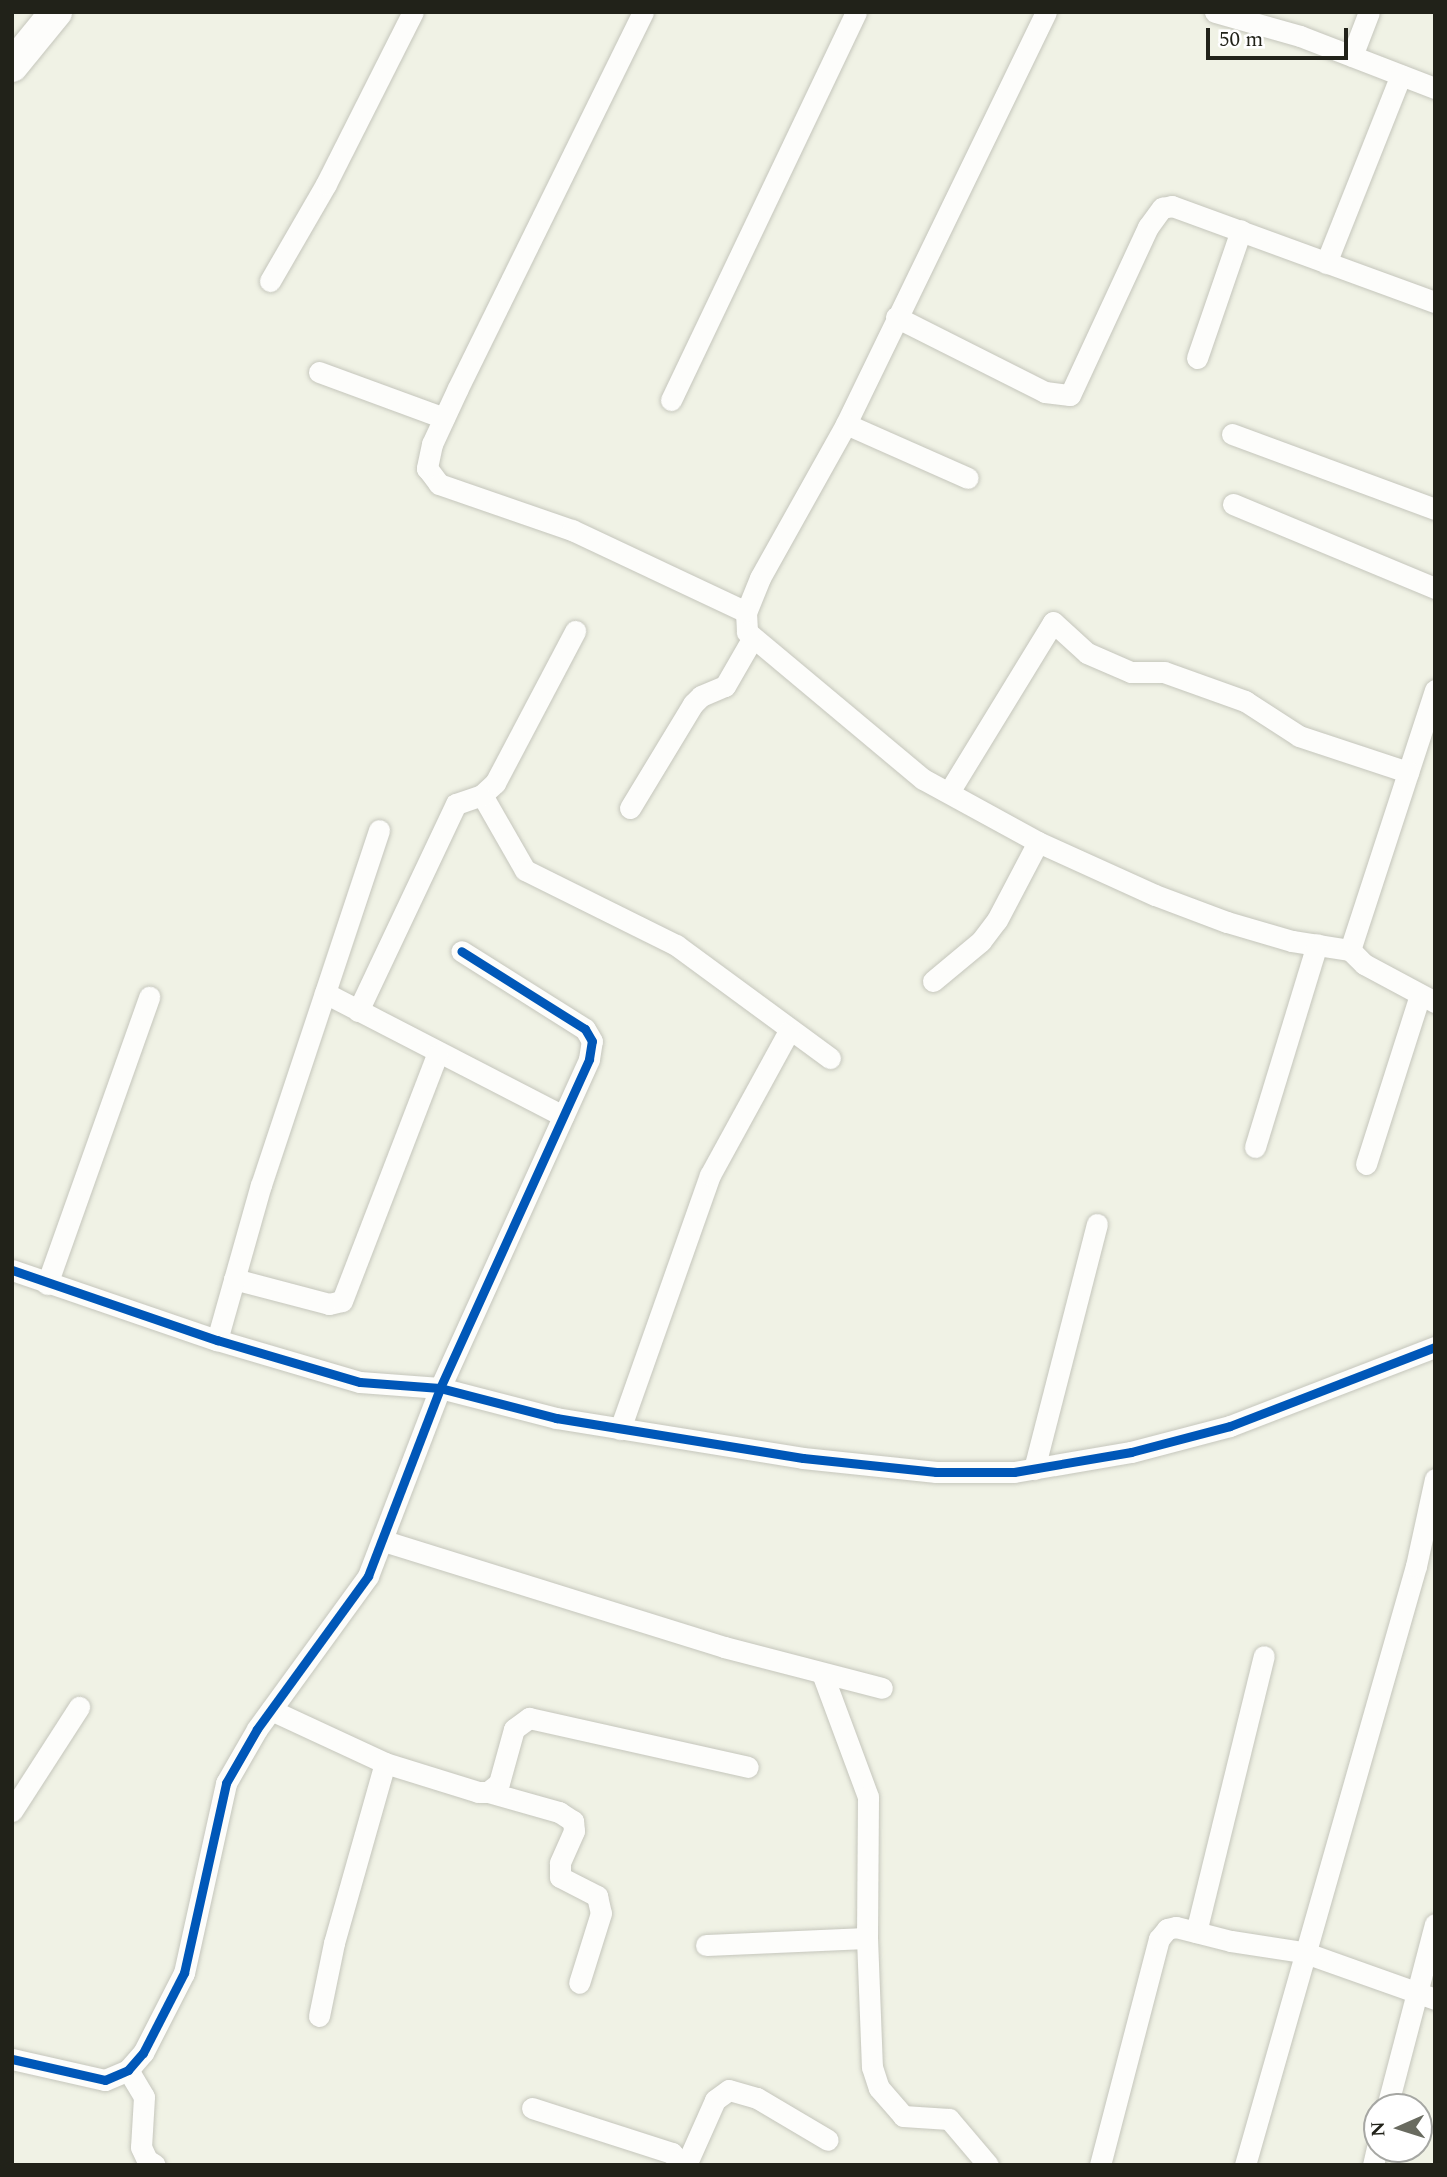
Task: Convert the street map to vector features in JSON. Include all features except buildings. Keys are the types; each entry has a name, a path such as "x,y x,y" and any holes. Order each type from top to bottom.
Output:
{"highway":[{"path":"12,66 56,12"}],"street":[{"path":"270,281 326,184 413,12"},
{"path":"643,12 444,418 427,468 439,484 572,530 746,612"},
{"path":"671,400 795,149 856,12"},
{"path":"1046,12 846,424 760,578 746,612 745,626 752,639 915,772 1038,842 1155,895 1227,922 1350,950 1364,964 1428,998 1366,1164"},
{"path":"1214,12 1257,18 1401,75 1433,81"},
{"path":"1352,56 1368,12"},
{"path":"1326,263 1401,75"},
{"path":"896,317 1045,392 1070,396 1155,215 1172,206 1435,302"},
{"path":"1197,358 1241,230"},
{"path":"319,372 444,418"},
{"path":"846,424 968,478"},
{"path":"1232,433 1435,509"},
{"path":"1233,504 1435,588"},
{"path":"949,792 1053,622 1087,653 1131,672 1157,670 1245,701 1299,736 1408,772"},
{"path":"358,1011 456,804 482,795 502,772 575,631"},
{"path":"630,808 693,704 701,696 726,686 752,639"},
{"path":"1350,950 1435,690"},
{"path":"482,795 525,870 676,945 789,1031 830,1058"},
{"path":"216,1340 379,830"},
{"path":"933,981 981,941 997,920 1038,842"},
{"path":"1255,1147 1317,944"},
{"path":"12,2059 38,2062 91,2079 105,2080 128,2070 143,2053 184,1973 226,1783 271,1710 368,1576 384,1541 440,1388 589,1059 591,1036 461,951"},
{"path":"325,993 437,1055 563,1116"},
{"path":"47,1284 149,997"},
{"path":"620,1429 710,1175 789,1031"},
{"path":"234,1279 328,1304 342,1301 437,1055"},
{"path":"1034,1469 1097,1224"},
{"path":"12,1270 216,1340 359,1382 440,1388 556,1418 803,1458 936,1472 1034,1469 1131,1452 1230,1426 1435,1347"},
{"path":"1245,2165 1303,1952 1416,1566 1435,1479"},
{"path":"384,1541 724,1647 882,1688"},
{"path":"1196,1932 1264,1657"},
{"path":"822,1673 869,1797 867,1938 872,2067 879,2088 896,2111 928,2118 949,2119 988,2165"},
{"path":"12,1811 79,1707"},
{"path":"271,1710 386,1763 559,1812 573,1821 574,1831 560,1863 560,1877 597,1896 601,1913 579,1983"},
{"path":"488,1792 499,1783 514,1729 529,1718 748,1767"},
{"path":"319,2015 338,1931 386,1763"},
{"path":"1392,2093 1425,1996 1435,1924"},
{"path":"1100,2165 1159,1939 1171,1927 1303,1952 1425,1996"},
{"path":"706,1945 867,1938"},
{"path":"128,2070 145,2097 141,2147 147,2160 155,2165"},
{"path":"532,2108 644,2143 685,2163 715,2100 729,2090 757,2098 828,2140"}],"cycle path":[{"path":"12,2059 105,2080 128,2070 143,2053 184,1973 226,1783 257,1729 368,1576 440,1388 589,1059 592,1041 585,1029 461,951"},
{"path":"12,1270 217,1340 360,1382 440,1388 556,1418 803,1458 936,1472 1014,1472 1131,1452 1230,1426 1435,1347"}]}
